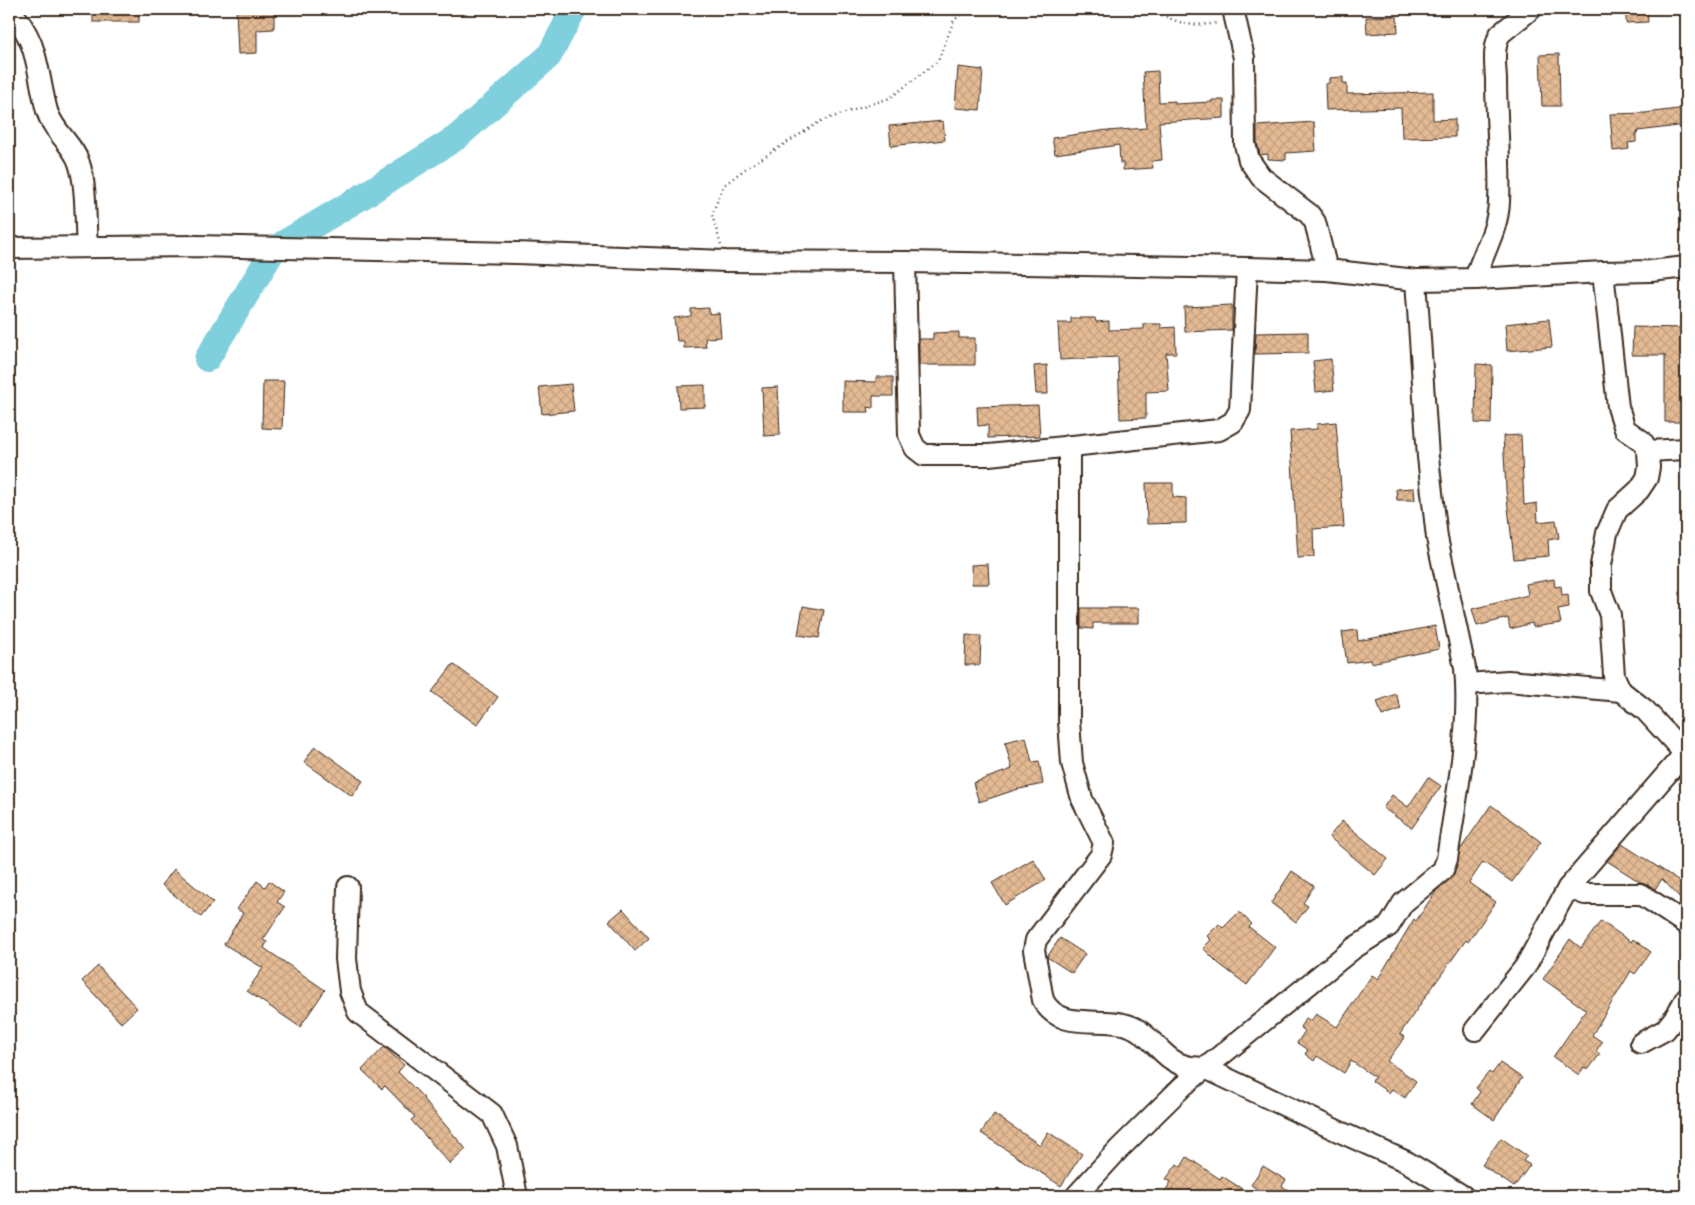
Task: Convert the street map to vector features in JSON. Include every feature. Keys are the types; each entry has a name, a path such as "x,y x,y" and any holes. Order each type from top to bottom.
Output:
{"street":[{"path":"9,9 21,22 29,37 35,53 48,113 53,124 79,161 83,189 86,247"},
{"path":"1475,279 1492,233 1499,203 1495,48 1500,34 1531,9"},
{"path":"1234,14 1244,58 1245,144 1250,160 1261,177 1309,214 1315,222 1327,270"},
{"path":"9,248 206,246 726,260 1247,268 1327,270 1416,280 1651,271 1686,267"},
{"path":"905,262 909,435 914,448 924,455 989,455 1219,430 1233,422 1240,410 1247,268"},
{"path":"1475,1030 1525,967 1568,888 1686,754 1645,710 1621,691 1614,676 1610,615 1601,591 1602,565 1607,533 1617,510 1639,490 1646,478 1649,467 1648,451 1642,441 1625,429 1618,407 1603,272"},
{"path":"1076,1196 1131,1137 1183,1086 1354,948 1389,926 1403,903 1443,870 1447,859 1462,757 1467,707 1466,684 1465,668 1437,538 1428,458 1416,280"},
{"path":"1068,446 1069,721 1072,763 1082,799 1104,843 1102,855 1036,940 1034,950 1042,1000 1046,1008 1053,1014 1070,1020 1130,1026 1148,1037 1164,1053 1177,1062 1186,1066 1205,1068 1407,1162 1463,1196"},
{"path":"1648,451 1686,449"},
{"path":"1466,684 1508,681 1621,691"},
{"path":"348,887 346,959 350,991 358,1012 492,1114 507,1146 517,1196"},
{"path":"1568,888 1590,895 1641,894 1686,924"},
{"path":"1642,1043 1665,1030 1676,1016 1686,998"}],"path":[{"path":"726,260 712,215 723,186 745,169 821,121 890,98 938,61 954,20 969,9"},
{"path":"1153,9 1181,23 1203,25 1234,14"}],"building":[{"path":"93,9 139,9 139,22 93,22"},
{"path":"236,9 274,9 274,29 257,30 257,53 238,54"},
{"path":"1626,9 1647,9 1648,22 1626,23"},
{"path":"1397,16 1398,32 1367,34 1366,17"},
{"path":"1559,54 1560,106 1542,106 1540,55"},
{"path":"958,67 983,70 980,110 955,108"},
{"path":"1158,71 1159,102 1175,101 1175,104 1224,100 1224,118 1159,122 1162,160 1152,161 1153,168 1123,170 1123,163 1120,163 1119,145 1055,154 1052,138 1107,130 1146,128 1143,72"},
{"path":"1343,77 1343,83 1347,83 1347,94 1433,92 1433,120 1455,119 1455,137 1402,138 1401,108 1326,110 1325,84 1329,83 1329,78"},
{"path":"1686,108 1686,125 1638,131 1636,142 1628,143 1629,149 1613,151 1610,114 1645,113"},
{"path":"943,121 945,140 891,146 889,126"},
{"path":"1314,122 1316,151 1286,153 1286,160 1268,159 1268,154 1260,155 1257,142 1257,126"},
{"path":"1232,305 1232,330 1185,332 1184,307"},
{"path":"709,308 709,314 719,313 721,337 705,338 706,347 684,348 684,341 677,341 674,318 691,316 691,309"},
{"path":"1071,318 1095,318 1096,322 1109,321 1109,330 1144,329 1144,324 1161,324 1161,328 1175,327 1176,353 1166,353 1169,391 1146,392 1146,418 1120,419 1118,357 1060,360 1058,323 1071,323"},
{"path":"1549,319 1552,347 1507,351 1505,324"},
{"path":"1633,327 1686,328 1683,422 1665,422 1665,355 1632,355"},
{"path":"959,332 959,338 975,338 975,365 919,365 919,339 933,339 933,333"},
{"path":"1308,332 1308,353 1255,354 1256,333"},
{"path":"1331,359 1334,390 1316,392 1313,361"},
{"path":"1476,364 1492,365 1491,424 1475,423"},
{"path":"1047,365 1048,394 1036,394 1034,366"},
{"path":"876,377 893,377 893,396 873,396 873,408 868,407 869,412 843,412 843,381 876,382"},
{"path":"263,381 284,381 282,429 262,428"},
{"path":"571,384 574,411 542,414 539,387"},
{"path":"705,385 705,407 679,408 678,386"},
{"path":"778,387 780,435 764,436 762,388"},
{"path":"1038,405 1040,436 988,438 988,425 978,426 977,407"},
{"path":"1336,422 1344,527 1313,529 1314,557 1298,558 1290,431 1317,429 1317,424"},
{"path":"1521,435 1524,505 1537,503 1538,522 1556,520 1559,538 1548,540 1549,556 1514,559 1506,490 1503,436"},
{"path":"1146,483 1173,483 1173,497 1186,498 1186,523 1147,524"},
{"path":"1414,488 1415,500 1397,500 1396,489"},
{"path":"988,564 989,584 972,584 971,565"},
{"path":"1554,579 1555,587 1561,586 1562,595 1568,594 1569,607 1558,609 1561,623 1533,627 1532,623 1510,629 1508,618 1477,626 1472,609 1528,595 1526,584"},
{"path":"803,606 824,610 819,638 798,635"},
{"path":"1081,608 1139,608 1139,623 1093,623 1093,629 1081,628"},
{"path":"1435,626 1439,649 1371,663 1370,660 1347,663 1342,632 1357,630 1358,641"},
{"path":"966,635 981,636 980,665 965,665"},
{"path":"453,664 498,697 477,725 432,692"},
{"path":"1396,694 1401,709 1382,716 1377,701"},
{"path":"1026,737 1032,762 1039,761 1043,784 1015,790 979,802 973,783 1012,769 1005,742"},
{"path":"315,746 363,781 352,796 304,762"},
{"path":"1428,777 1441,786 1412,828 1383,808 1392,795 1408,807"},
{"path":"1491,805 1541,842 1512,882 1483,862 1469,883 1496,902 1426,996 1400,1034 1405,1037 1387,1061 1416,1081 1405,1098 1392,1089 1389,1093 1372,1081 1375,1077 1351,1061 1344,1073 1317,1056 1314,1061 1305,1054 1308,1050 1297,1043 1305,1031 1300,1027 1306,1018 1311,1021 1316,1014 1337,1027 1372,975 1378,979 1414,919 1416,921 1436,891 1454,874 1460,850"},
{"path":"1342,821 1388,859 1375,875 1329,837"},
{"path":"1622,844 1678,880 1686,873 1686,904 1662,879 1655,889 1640,882 1607,861"},
{"path":"1033,859 1046,880 1005,905 992,883"},
{"path":"174,869 213,902 201,917 162,885"},
{"path":"1292,871 1314,886 1303,903 1308,906 1296,922 1271,903"},
{"path":"257,881 265,887 269,881 284,892 277,902 285,907 263,940 267,942 264,948 325,990 300,1027 247,991 263,968 224,944 243,913 237,909"},
{"path":"623,909 649,938 635,951 609,921"},
{"path":"1239,912 1252,924 1249,927 1275,947 1247,985 1218,963 1203,948 1211,940 1207,936 1219,924 1223,928"},
{"path":"1601,921 1631,942 1633,939 1651,952 1635,974 1631,971 1592,1035 1602,1042 1596,1051 1600,1054 1588,1070 1584,1067 1579,1075 1553,1057 1586,1010 1543,979 1570,939 1581,948"},
{"path":"1060,938 1085,954 1072,973 1047,957"},
{"path":"98,966 137,1008 121,1023 82,981"},
{"path":"384,1047 404,1065 398,1072 424,1098 466,1149 450,1164 411,1120 415,1117 385,1086 382,1089 362,1070"},
{"path":"1500,1063 1522,1078 1494,1120 1472,1104 1480,1092 1476,1088 1489,1072 1492,1074"},
{"path":"994,1114 1040,1145 1048,1132 1082,1154 1061,1186 981,1133"},
{"path":"1501,1138 1527,1156 1523,1161 1530,1165 1514,1187 1482,1165"},
{"path":"1187,1157 1220,1179 1222,1176 1253,1196 1162,1196 1171,1182 1166,1179 1177,1164 1181,1167"},
{"path":"1263,1166 1286,1180 1282,1186 1297,1196 1267,1196 1251,1185"}],"waterway":[{"path":"207,359 274,249 456,138 549,56 574,9"}]}
